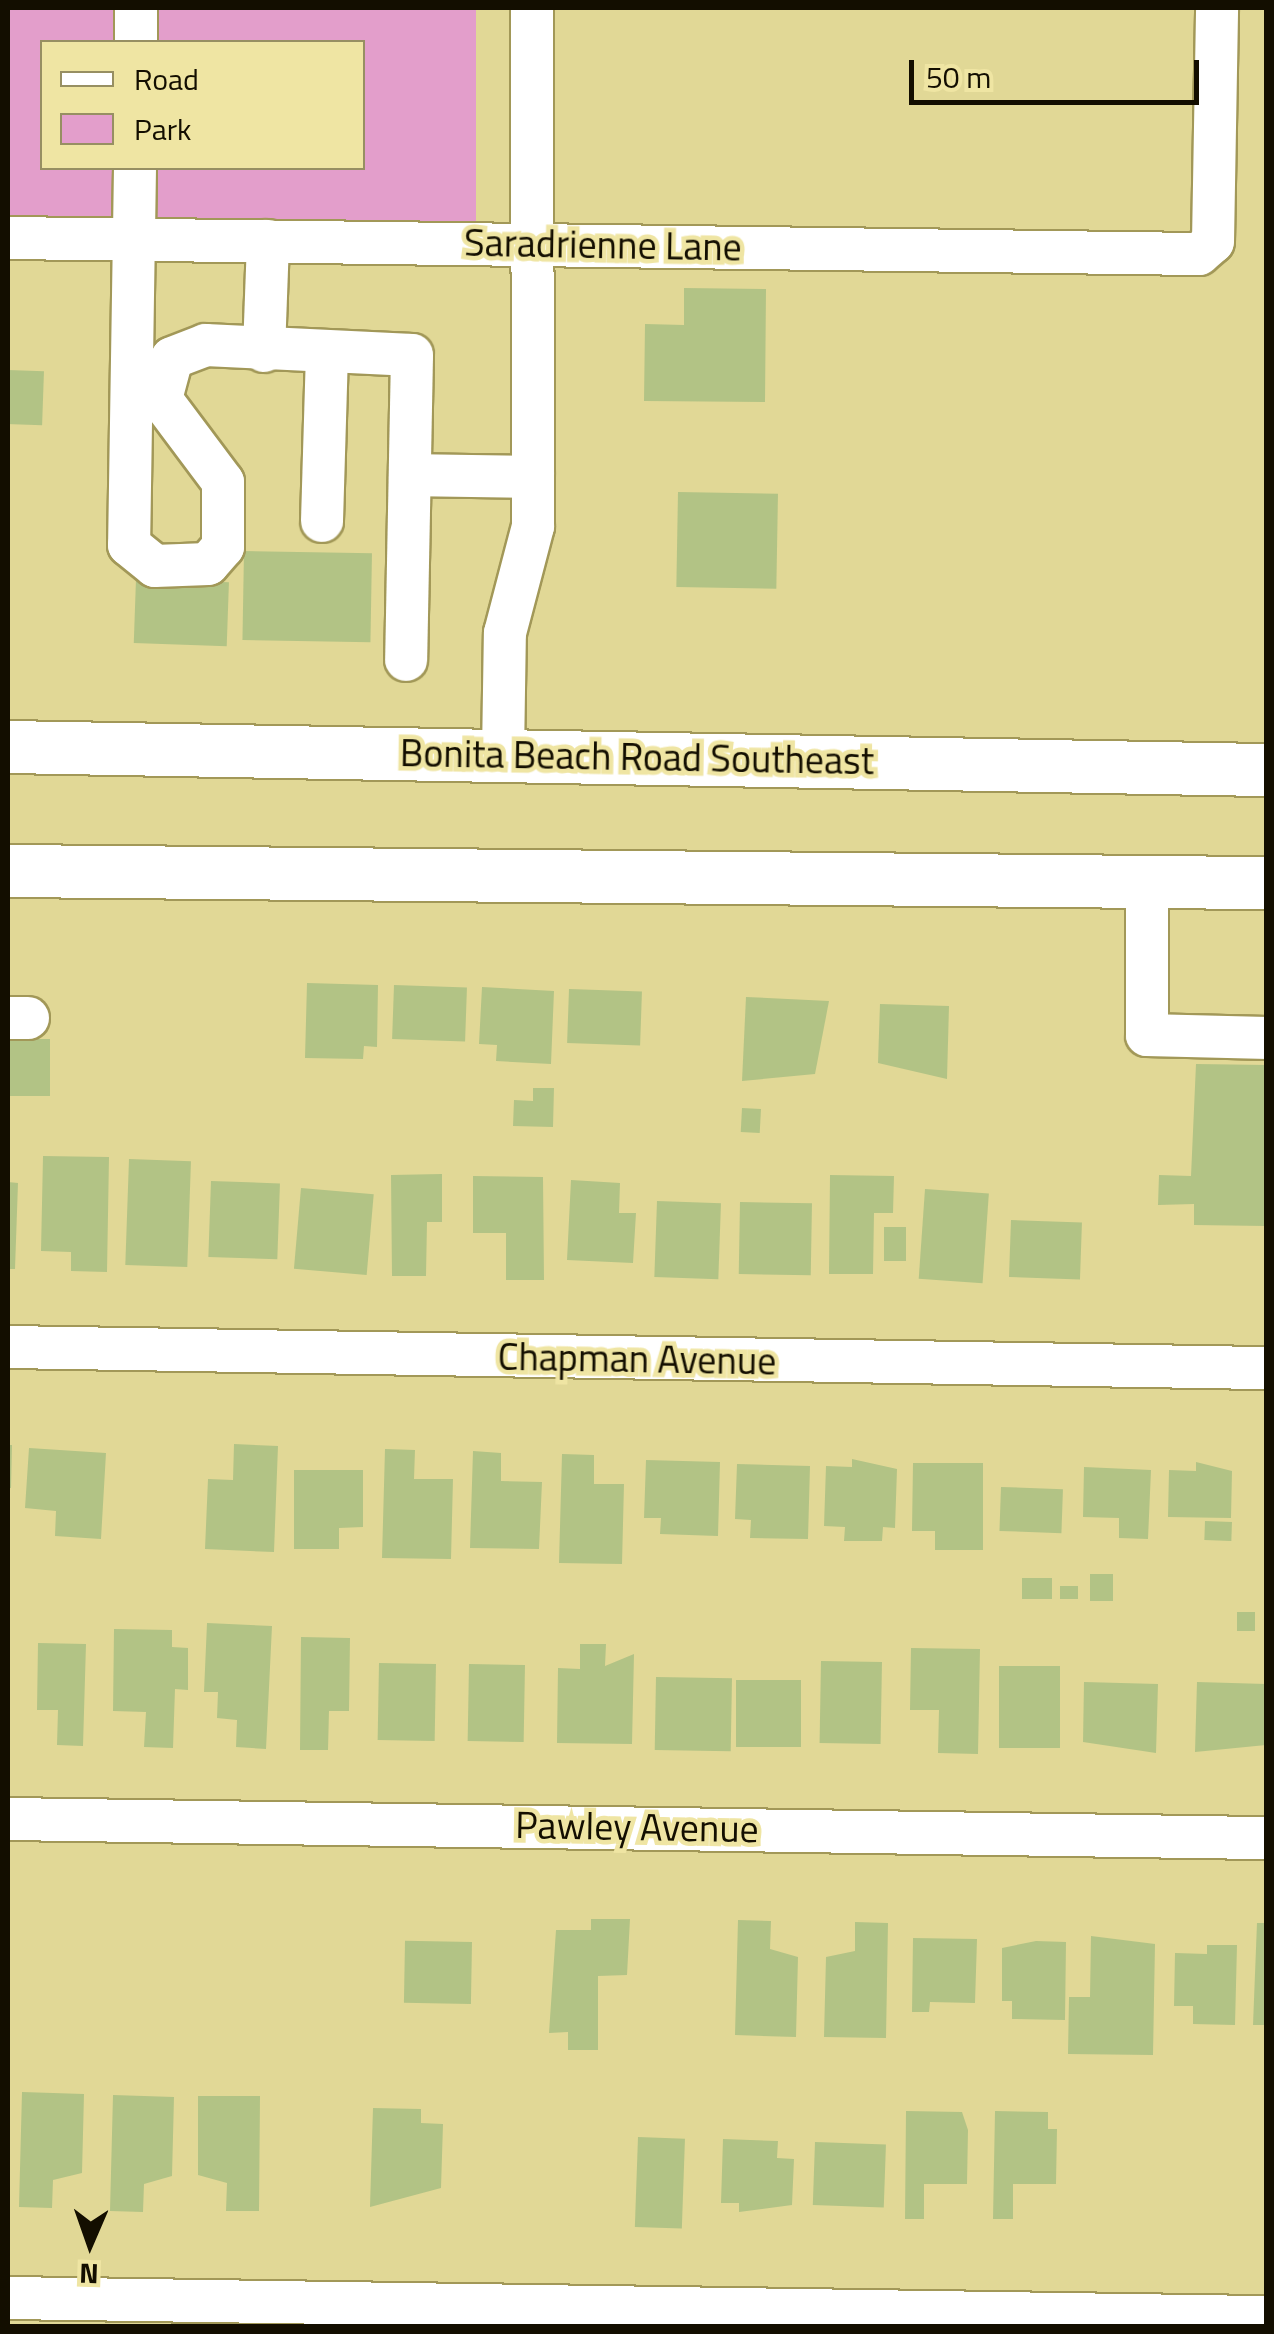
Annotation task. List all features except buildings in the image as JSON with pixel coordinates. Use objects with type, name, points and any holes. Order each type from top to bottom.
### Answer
[{"type":"main road","name":"Bonita Beach Road Southeast","points":[[8,747],[1266,770]]},
{"type":"main road","points":[[8,871],[1266,883]]},
{"type":"street","points":[[136,8],[136,40]]},
{"type":"street","points":[[503,754],[505,633],[533,526],[532,8]]},
{"type":"street","name":"Saradrienne Lane","points":[[8,238],[1199,254],[1213,242],[1218,8]]},
{"type":"street","points":[[135,170],[129,545],[138,558],[194,566],[218,560],[223,548],[223,482],[167,417],[164,370],[206,345],[264,351],[412,355],[406,660]]},
{"type":"street","points":[[264,351],[268,241]]},
{"type":"street","points":[[322,521],[327,352]]},
{"type":"street","points":[[410,475],[533,477]]},
{"type":"street","points":[[1148,882],[1147,1035],[1266,1038]]},
{"type":"street","name":"Chapman Avenue","points":[[8,1347],[1266,1368]]},
{"type":"street","name":"Pawley Avenue","points":[[8,1819],[1266,1838]]},
{"type":"street","points":[[8,2298],[1266,2317]]},
{"type":"green space","points":[[8,8],[476,8],[476,258],[8,249]]}]
